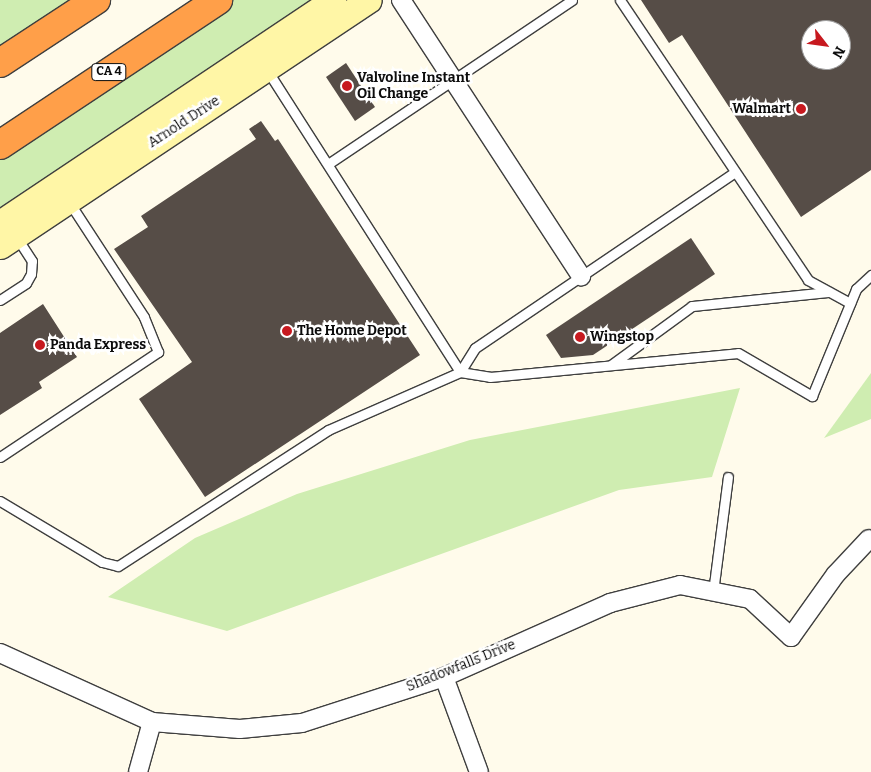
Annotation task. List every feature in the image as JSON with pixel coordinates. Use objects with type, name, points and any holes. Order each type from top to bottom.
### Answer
[{"type":"highway","points":[[0,63],[96,0]]},
{"type":"highway","name":"CA 4","points":[[0,145],[218,0]]},
{"type":"street","name":"Arnold Drive","points":[[5,235],[333,0]]},
{"type":"street","name":"Arnold Drive","points":[[5,235],[67,200],[369,0]]},
{"type":"street","points":[[401,0],[581,276]]},
{"type":"street","name":"Shadowfalls Drive","points":[[0,653],[152,722],[240,729],[302,723],[444,677],[610,603],[680,585],[750,599],[791,637],[836,574],[869,539]]},
{"type":"street","points":[[444,677],[479,772]]},
{"type":"street","points":[[138,772],[152,722]]},
{"type":"lane","points":[[328,164],[572,0]]},
{"type":"lane","points":[[620,0],[808,280],[850,304]]},
{"type":"lane","points":[[266,68],[460,372]]},
{"type":"lane","points":[[460,372],[475,348],[735,172]]},
{"type":"lane","points":[[0,457],[158,352],[144,317],[67,200]]},
{"type":"lane","points":[[0,300],[26,283],[31,274],[32,261],[5,235]]},
{"type":"lane","points":[[0,500],[102,562],[118,566],[328,430],[460,372],[490,377],[738,353],[812,396],[856,289],[871,275]]},
{"type":"lane","points":[[610,365],[692,306],[828,292]]},
{"type":"lane","points":[[713,592],[728,477]]},
{"type":"green space","points":[[0,0],[96,0],[0,63]]},
{"type":"green space","points":[[218,0],[315,0],[0,214],[0,145]]},
{"type":"green space","points":[[871,373],[871,419],[824,438]]},
{"type":"green space","points":[[740,388],[712,477],[619,490],[227,631],[108,597],[195,538],[297,494],[470,440]]},
{"type":"building","name":"Walmart","points":[[641,0],[871,0],[871,170],[801,217],[682,35],[669,43]]},
{"type":"building","name":"Valvoline Instant Oil Change","points":[[346,63],[375,107],[355,121],[326,77]]},
{"type":"building","name":"The Home Depot","points":[[261,121],[275,141],[278,139],[420,355],[205,497],[139,399],[192,362],[114,249],[148,227],[141,216],[256,139],[249,129]]},
{"type":"building","points":[[691,238],[715,274],[593,355],[561,358],[546,335]]},
{"type":"building","points":[[43,304],[77,357],[39,382],[42,388],[0,415],[0,333]]},
{"type":"place","name":"Valvoline Instant Oil Change","points":[[347,86]]},
{"type":"place","name":"Walmart","points":[[801,109]]},
{"type":"place","name":"The Home Depot","points":[[287,331]]},
{"type":"place","name":"Wingstop","points":[[580,337]]},
{"type":"place","name":"Panda Express","points":[[40,345]]}]
